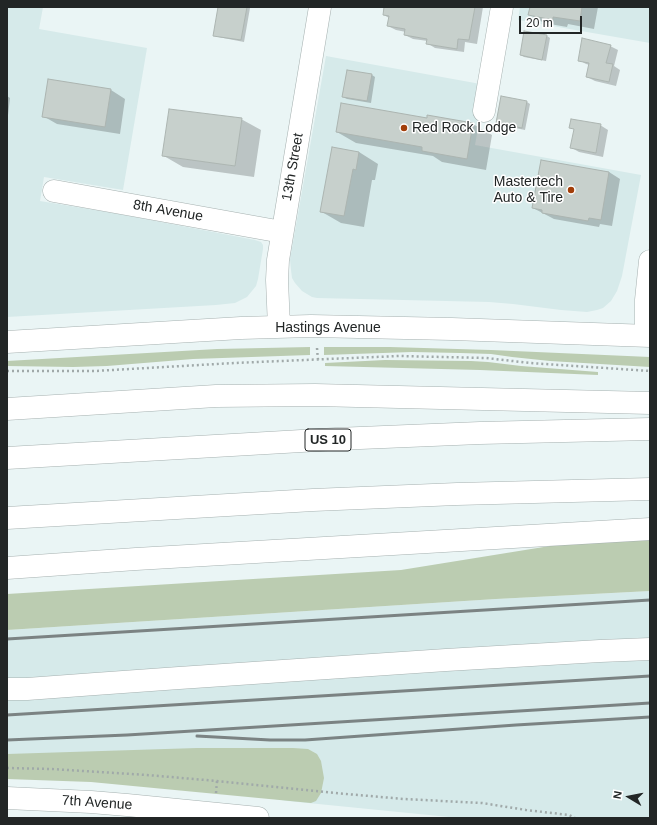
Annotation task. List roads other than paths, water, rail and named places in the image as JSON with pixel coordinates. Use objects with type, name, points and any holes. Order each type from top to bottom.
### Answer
[{"type":"main road","name":"13th Street","points":[[279,327],[277,272],[282,232],[320,7]]},
{"type":"main road","points":[[484,111],[502,7]]},
{"type":"main road","name":"8th Avenue","points":[[54,191],[282,232]]},
{"type":"main road","points":[[648,336],[646,300],[650,261]]},
{"type":"main road","name":"Hastings Avenue","points":[[7,342],[279,327],[352,327],[648,336]]},
{"type":"main road","points":[[7,409],[216,396],[315,394],[650,403]]},
{"type":"main road","name":"US 10","points":[[7,458],[336,439],[480,433],[650,429]]},
{"type":"main road","points":[[7,518],[297,501],[457,494],[650,489]]},
{"type":"main road","points":[[7,568],[650,529]]},
{"type":"main road","points":[[7,689],[57,687],[469,659],[650,649]]},
{"type":"main road","name":"7th Avenue","points":[[7,798],[91,802],[177,814],[258,818]]},
{"type":"railway","points":[[7,639],[650,600]]},
{"type":"railway","points":[[7,715],[650,676]]},
{"type":"railway","points":[[7,740],[127,735],[650,703]]},
{"type":"railway","points":[[197,736],[270,740],[305,740],[650,717]]},
{"type":"place","name":"Red Rock Lodge","points":[[404,128]]},
{"type":"place","name":"Mastertech Auto & Tire","points":[[571,190]]}]
